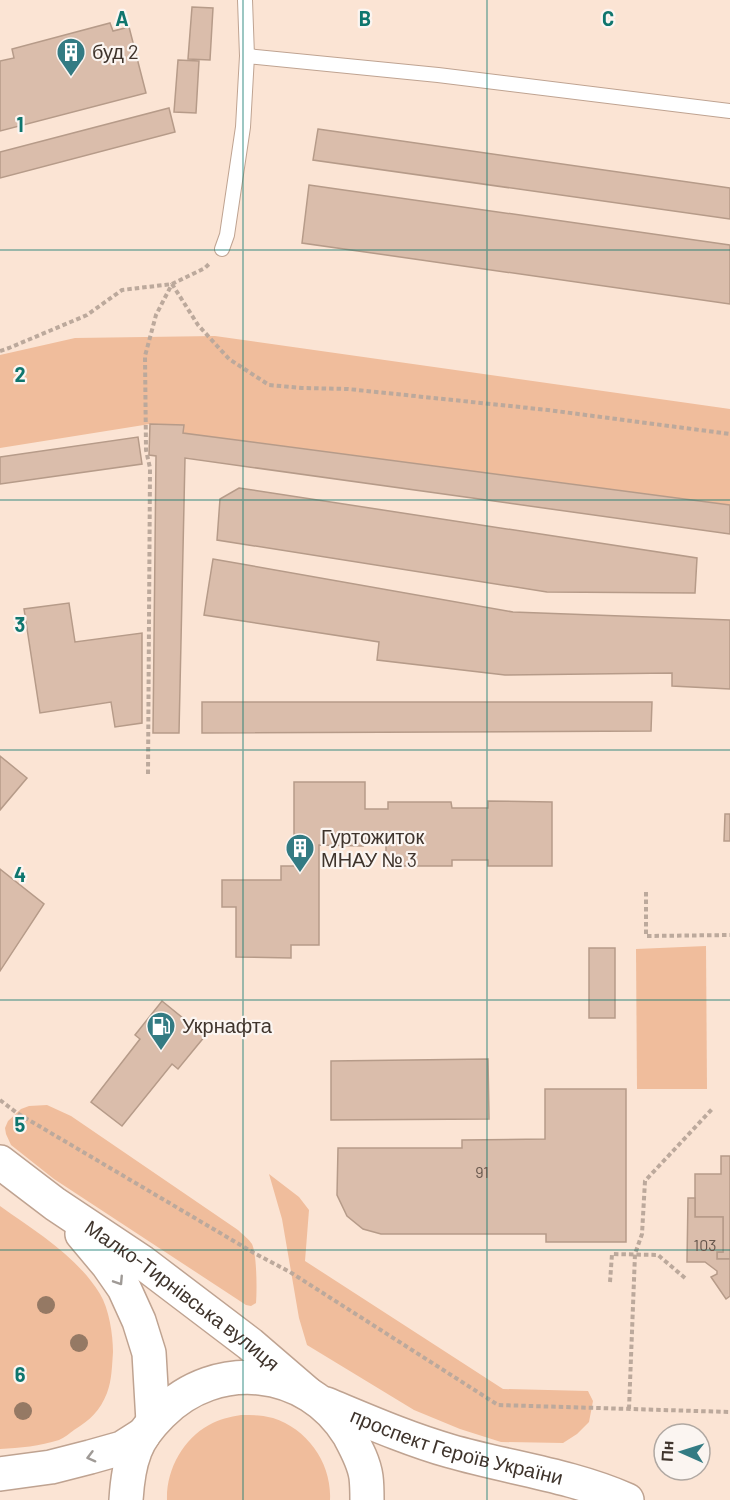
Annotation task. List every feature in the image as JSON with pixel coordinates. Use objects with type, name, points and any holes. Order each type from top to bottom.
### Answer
[{"type":"main road","name":"Малко-Тирнівська вулиця","points":[[0,1162],[55,1204],[142,1262],[250,1344],[314,1398]]},
{"type":"main road","name":"Малко-Тирнівська вулиця","points":[[55,1204],[108,1265],[124,1288],[135,1312],[149,1353],[148,1428]]},
{"type":"main road","name":"проспект Героїв України","points":[[148,1428],[170,1405],[190,1391],[213,1382],[236,1377],[261,1377],[285,1383],[390,1431],[450,1451],[604,1490],[627,1500]]},
{"type":"main road","points":[[314,1398],[342,1423],[356,1448],[365,1475],[367,1500]]},
{"type":"main road","points":[[0,1474],[51,1467],[122,1448],[148,1428]]},
{"type":"main road","points":[[126,1500],[126,1486],[135,1449],[148,1428]]},
{"type":"lane","points":[[222,249],[227,235],[243,127],[248,56],[245,0]]},
{"type":"lane","points":[[248,56],[438,75],[730,111]]},
{"type":"path","points":[[0,351],[87,315],[122,290],[172,284],[205,268],[222,249]]},
{"type":"path","points":[[172,284],[198,325],[229,359],[269,385],[348,389],[537,408],[730,434]]},
{"type":"path","points":[[148,774],[150,468],[146,450],[145,356],[156,315],[172,284]]},
{"type":"path","points":[[646,892],[646,936],[730,935]]},
{"type":"path","points":[[0,1100],[27,1119],[290,1272],[498,1405],[730,1412]]},
{"type":"path","points":[[629,1409],[635,1254],[642,1234],[645,1181],[712,1108]]},
{"type":"path","points":[[610,1282],[612,1254],[658,1255],[685,1278]]},
{"type":"shaded area","points":[[215,336],[730,409],[730,505],[183,433],[183,425],[150,424],[0,448],[0,355],[75,338]]},
{"type":"shaded area","points":[[706,946],[707,1089],[637,1089],[636,949]]},
{"type":"shaded area","points":[[47,1105],[71,1116],[247,1238],[252,1244],[255,1256],[256,1303],[251,1306],[246,1305],[54,1179],[11,1145],[5,1128],[8,1121],[21,1109]]},
{"type":"shaded area","points":[[269,1174],[299,1197],[309,1210],[305,1261],[503,1389],[588,1391],[593,1401],[589,1422],[563,1443],[501,1442],[460,1429],[414,1410],[307,1345],[299,1318],[282,1219]]},
{"type":"shaded area","points":[[0,1206],[54,1245],[90,1280],[106,1307],[113,1352],[107,1393],[90,1419],[59,1440],[45,1444],[0,1449]]},
{"type":"shaded area","points":[[241,1415],[273,1418],[286,1423],[307,1439],[322,1461],[327,1474],[330,1500],[167,1500],[169,1478],[173,1467],[191,1438],[213,1423]]},
{"type":"building","points":[[192,7],[213,8],[210,60],[188,59]]},
{"type":"building","name":"буд 2","points":[[110,23],[113,31],[129,27],[146,93],[0,131],[0,61],[14,58],[12,49]]},
{"type":"building","points":[[178,60],[199,61],[196,113],[174,112]]},
{"type":"building","points":[[169,108],[175,132],[0,178],[0,152]]},
{"type":"building","points":[[318,129],[730,188],[730,219],[313,160]]},
{"type":"building","points":[[309,185],[730,245],[730,304],[302,243]]},
{"type":"building","points":[[150,424],[184,425],[183,433],[730,505],[730,534],[185,458],[179,733],[153,733],[156,456],[149,455]]},
{"type":"building","points":[[138,437],[142,464],[0,484],[0,457]]},
{"type":"building","points":[[239,488],[697,558],[695,593],[547,592],[217,540],[220,499]]},
{"type":"building","points":[[213,559],[513,612],[730,620],[730,689],[672,686],[672,673],[505,675],[377,660],[379,642],[204,615]]},
{"type":"building","points":[[69,603],[75,642],[142,633],[142,723],[115,727],[111,702],[40,713],[24,609]]},
{"type":"building","points":[[202,702],[652,702],[651,731],[202,733]]},
{"type":"building","points":[[0,756],[27,778],[0,810]]},
{"type":"building","name":"Гуртожиток МНАУ № 3","points":[[294,782],[365,782],[365,809],[388,809],[388,802],[451,802],[452,808],[488,808],[488,801],[552,802],[552,866],[488,866],[488,860],[452,860],[452,866],[386,866],[386,839],[363,839],[363,846],[319,845],[319,945],[291,945],[291,958],[236,957],[236,907],[222,907],[222,880],[281,880],[281,866],[294,866]]},
{"type":"building","points":[[725,814],[730,814],[730,841],[724,841]]},
{"type":"building","points":[[0,869],[44,904],[0,971]]},
{"type":"building","points":[[589,948],[615,948],[615,1018],[589,1018]]},
{"type":"building","name":"Укрнафта","points":[[162,1001],[205,1036],[178,1069],[172,1064],[122,1126],[91,1102],[140,1039],[135,1035]]},
{"type":"building","points":[[488,1059],[489,1119],[331,1120],[331,1061]]},
{"type":"building","points":[[545,1089],[626,1089],[626,1242],[546,1242],[546,1234],[381,1234],[363,1229],[347,1216],[337,1195],[338,1148],[462,1148],[462,1140],[545,1139]]},
{"type":"building","points":[[721,1156],[730,1156],[730,1259],[717,1259],[717,1252],[723,1252],[723,1217],[695,1217],[695,1174],[721,1174]]},
{"type":"building","points":[[688,1198],[695,1198],[695,1217],[723,1217],[723,1252],[717,1252],[717,1259],[730,1259],[730,1296],[726,1299],[711,1277],[717,1274],[717,1271],[705,1262],[687,1262]]},
{"type":"place","name":"буд 2","points":[[71,78]]},
{"type":"place","name":"Гуртожиток МНАУ № 3","points":[[300,874]]},
{"type":"place","name":"Укрнафта","points":[[161,1052]]}]
